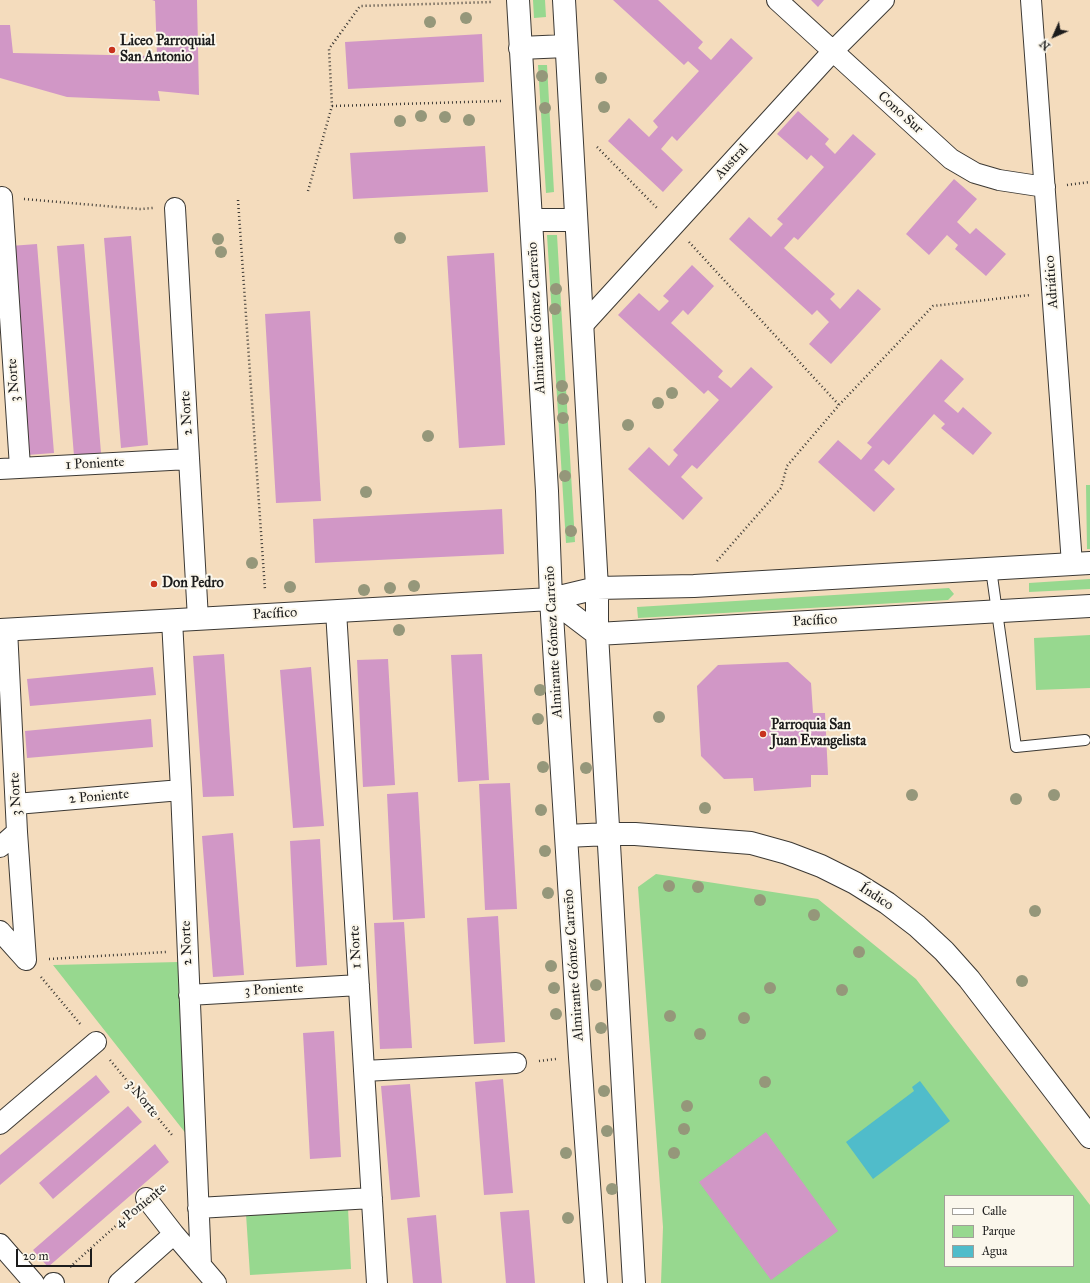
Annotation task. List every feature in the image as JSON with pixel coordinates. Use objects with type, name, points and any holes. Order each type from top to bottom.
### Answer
[{"type":"street","name":"Almirante Gómez Carreño","points":[[518,0],[546,483],[551,600],[596,1283]]},
{"type":"street","points":[[564,0],[597,588],[597,634],[634,1283]]},
{"type":"street","name":"Cono Sur","points":[[777,0],[951,159],[975,173],[999,180],[1045,187]]},
{"type":"street","name":"Austral","points":[[582,326],[833,51],[884,0]]},
{"type":"street","name":"Adriático","points":[[1031,0],[1052,293],[1081,564]]},
{"type":"street","points":[[520,48],[566,46]]},
{"type":"street","name":"3 Norte","points":[[2,197],[8,428],[20,467]]},
{"type":"street","name":"2 Norte","points":[[175,208],[198,619]]},
{"type":"street","points":[[531,220],[576,220]]},
{"type":"street","name":"1 Poniente","points":[[0,468],[190,459]]},
{"type":"street","name":"Pacífico","points":[[4,629],[551,600],[597,588],[694,586],[1081,564]]},
{"type":"street","points":[[551,600],[597,634]]},
{"type":"street","name":"Pacífico","points":[[597,634],[1090,606]]},
{"type":"street","name":"1 Norte","points":[[336,611],[377,1283]]},
{"type":"street","name":"2 Norte","points":[[172,620],[181,790],[201,1265]]},
{"type":"street","name":"3 Norte","points":[[4,629],[26,960]]},
{"type":"street","name":"2 Poniente","points":[[16,804],[181,790]]},
{"type":"street","points":[[0,847],[18,832]]},
{"type":"street","name":"Índico","points":[[566,836],[609,834],[662,835],[750,843],[787,853],[822,866],[855,883],[887,903],[917,926],[944,951],[970,979],[1090,1137]]},
{"type":"street","points":[[0,931],[26,960]]},
{"type":"street","name":"3 Poniente","points":[[189,995],[359,985]]},
{"type":"street","points":[[0,1124],[96,1042]]},
{"type":"street","points":[[364,1071],[516,1063]]},
{"type":"street","points":[[146,1198],[174,1234],[216,1283]]},
{"type":"street","points":[[198,1208],[372,1198]]},
{"type":"street","points":[[120,1283],[174,1234]]},
{"type":"street","points":[[0,1244],[34,1283]]},
{"type":"lane","points":[[990,569],[1016,747],[1085,740]]},
{"type":"path","points":[[308,191],[332,106],[329,49],[360,6],[518,0]]},
{"type":"path","points":[[332,106],[524,101]]},
{"type":"path","points":[[570,120],[674,225],[839,405]]},
{"type":"path","points":[[2,197],[140,208],[175,208]]},
{"type":"path","points":[[238,200],[267,615]]},
{"type":"path","points":[[694,586],[781,488],[787,466],[839,405],[933,306],[1052,293]]},
{"type":"path","points":[[26,960],[187,951]]},
{"type":"path","name":"3 Norte","points":[[26,960],[96,1042],[197,1166]]},
{"type":"path","points":[[516,1063],[580,1057]]},
{"type":"path","name":"4 Poniente","points":[[53,1283],[146,1198]]},
{"type":"green space","points":[[533,0],[545,0],[546,17],[534,18]]},
{"type":"green space","points":[[538,65],[547,65],[554,192],[546,193]]},
{"type":"green space","points":[[547,235],[557,235],[575,542],[566,543]]},
{"type":"green space","points":[[1086,485],[1090,485],[1090,549],[1087,549]]},
{"type":"green space","points":[[1090,579],[1090,589],[1029,592],[1029,583]]},
{"type":"green space","points":[[949,588],[954,594],[948,600],[638,618],[637,607]]},
{"type":"green space","points":[[1090,635],[1090,688],[1036,690],[1034,638]]},
{"type":"green space","points":[[656,874],[818,899],[916,979],[1090,1205],[1090,1283],[661,1283],[663,1227],[638,887]]},
{"type":"green space","points":[[179,962],[191,1140],[53,965]]},
{"type":"green space","points":[[348,1208],[351,1269],[250,1275],[246,1214]]},
{"type":"water","points":[[920,1081],[950,1121],[873,1179],[846,1142],[914,1091],[912,1087]]},
{"type":"building","points":[[152,0],[197,0],[199,95],[158,91],[160,101],[67,97],[0,78],[0,25],[10,25],[13,53],[157,56],[155,1]]},
{"type":"building","points":[[613,0],[658,0],[703,42],[698,48],[711,60],[731,38],[753,58],[677,141],[672,136],[661,149],[683,170],[663,192],[608,141],[629,118],[649,137],[658,127],[653,121],[699,71],[688,61],[684,65]]},
{"type":"building","points":[[811,0],[824,0],[818,7]]},
{"type":"building","points":[[482,34],[484,82],[348,89],[345,42]]},
{"type":"building","points":[[798,111],[829,139],[825,144],[835,154],[853,134],[876,154],[798,240],[794,237],[784,248],[835,294],[830,299],[840,309],[858,289],[881,309],[831,364],[809,344],[829,322],[817,310],[812,315],[729,239],[749,217],[771,237],[783,224],[777,219],[824,167],[811,155],[807,160],[777,134]]},
{"type":"building","points":[[485,146],[488,192],[353,199],[350,153]]},
{"type":"building","points":[[954,179],[977,199],[957,222],[970,234],[976,228],[1006,254],[986,276],[955,249],[958,245],[947,235],[929,255],[906,234]]},
{"type":"building","points":[[131,236],[148,445],[121,448],[104,238]]},
{"type":"building","points":[[37,244],[54,453],[27,455],[10,246]]},
{"type":"building","points":[[84,244],[101,453],[74,456],[57,246]]},
{"type":"building","points":[[494,253],[505,445],[459,448],[447,256]]},
{"type":"building","points":[[692,265],[714,286],[688,315],[683,310],[671,323],[723,371],[718,377],[731,388],[751,367],[773,387],[697,469],[692,465],[681,477],[703,498],[683,520],[628,469],[649,447],[669,466],[678,455],[673,450],[719,400],[708,390],[704,394],[618,315],[639,293],[659,311],[669,301],[663,296]]},
{"type":"building","points":[[310,311],[321,501],[276,503],[265,314]]},
{"type":"building","points":[[941,359],[964,379],[944,401],[958,413],[963,407],[992,433],[973,455],[941,428],[945,424],[934,414],[889,465],[883,460],[874,470],[895,489],[874,512],[818,462],[838,440],[861,460],[872,447],[867,443]]},
{"type":"building","points":[[502,509],[504,554],[315,563],[313,519]]},
{"type":"building","points":[[224,654],[234,796],[203,797],[193,656]]},
{"type":"building","points":[[482,654],[489,780],[458,782],[451,655]]},
{"type":"building","points":[[388,659],[395,785],[363,787],[357,660]]},
{"type":"building","name":"Parroquia San Juan Evangelista","points":[[788,662],[811,683],[813,713],[825,713],[828,775],[811,775],[811,787],[754,791],[753,778],[724,779],[701,756],[697,686],[718,665]]},
{"type":"building","points":[[153,667],[156,695],[30,706],[27,679]]},
{"type":"building","points":[[311,667],[324,826],[293,828],[280,670]]},
{"type":"building","points":[[151,719],[153,747],[27,758],[25,731]]},
{"type":"building","points":[[510,783],[517,909],[485,910],[479,784]]},
{"type":"building","points":[[418,792],[425,918],[393,920],[387,794]]},
{"type":"building","points":[[233,833],[244,975],[213,977],[202,836]]},
{"type":"building","points":[[320,839],[327,965],[296,967],[290,841]]},
{"type":"building","points":[[498,916],[505,1042],[474,1044],[467,918]]},
{"type":"building","points":[[404,922],[412,1048],[380,1049],[374,923]]},
{"type":"building","points":[[334,1031],[341,1157],[310,1159],[303,1033]]},
{"type":"building","points":[[96,1075],[110,1092],[0,1185],[0,1155]]},
{"type":"building","points":[[503,1079],[513,1193],[484,1195],[475,1082]]},
{"type":"building","points":[[410,1084],[420,1197],[391,1200],[381,1086]]},
{"type":"building","points":[[128,1106],[142,1122],[53,1199],[39,1183]]},
{"type":"building","points":[[766,1132],[838,1231],[771,1280],[699,1182]]},
{"type":"building","points":[[155,1144],[169,1162],[48,1267],[33,1250]]},
{"type":"building","points":[[529,1210],[535,1283],[506,1283],[500,1212]]},
{"type":"building","points":[[436,1215],[442,1283],[413,1283],[407,1218]]},
{"type":"place","name":"Liceo Parroquial San Antonio","points":[[112,50]]},
{"type":"place","name":"Don Pedro","points":[[154,584]]},
{"type":"place","name":"Parroquia San Juan Evangelista","points":[[763,734]]}]
